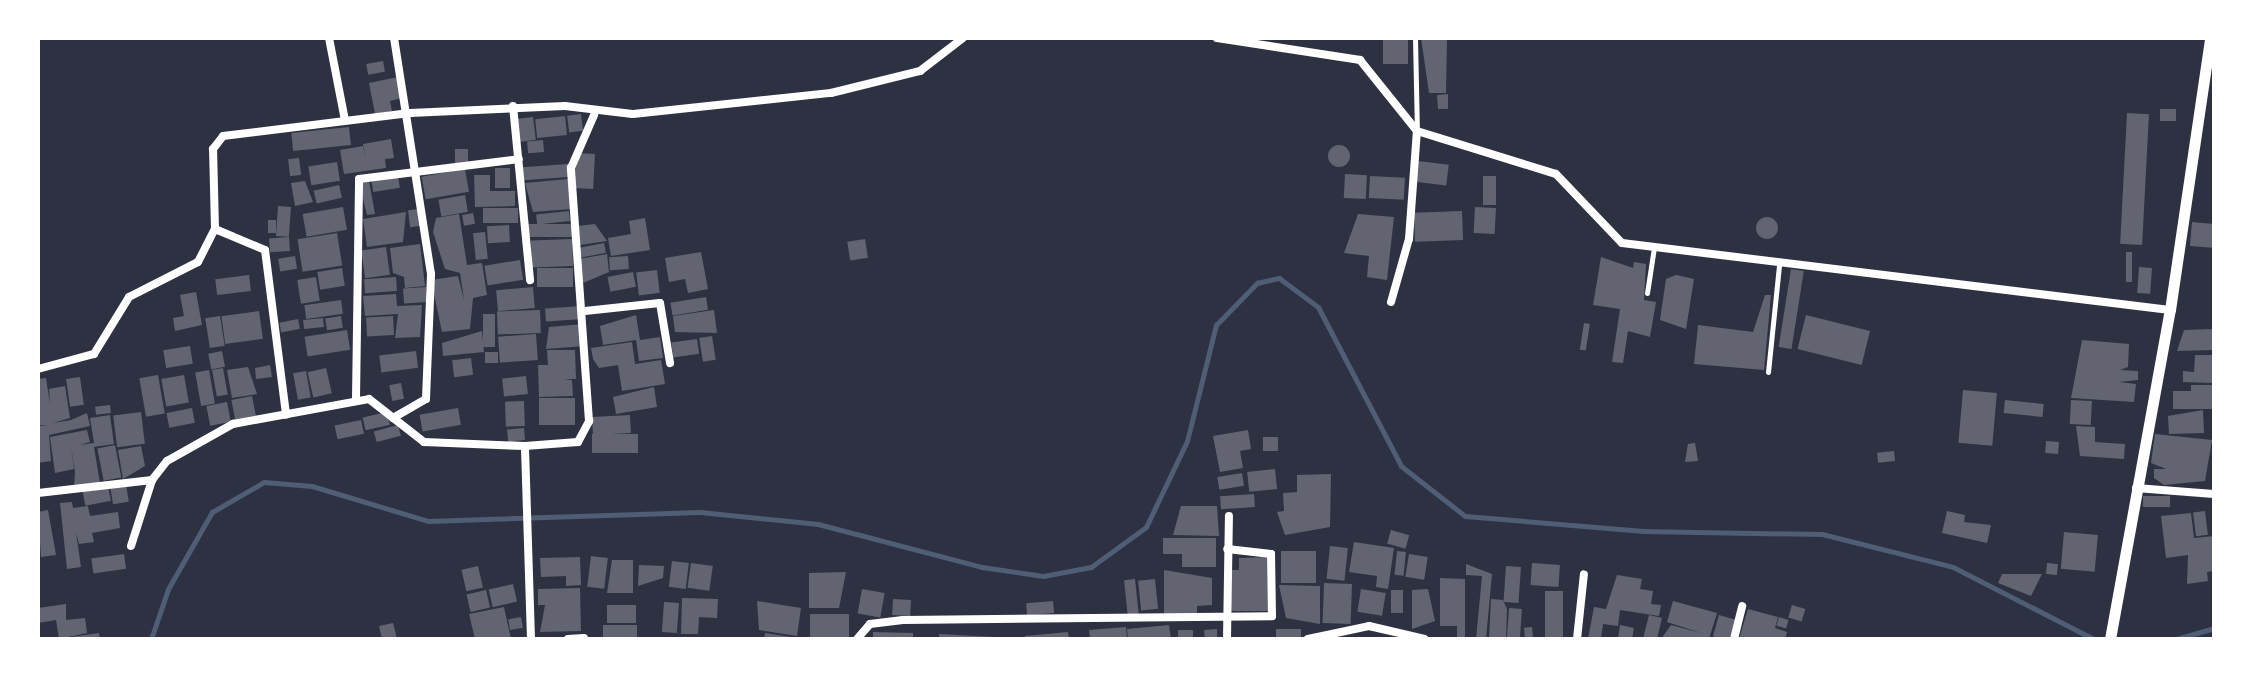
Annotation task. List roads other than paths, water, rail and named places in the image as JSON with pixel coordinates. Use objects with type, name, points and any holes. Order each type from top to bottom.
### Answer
[{"type":"street","points":[[329,38],[345,120]]},
{"type":"street","points":[[393,418],[427,395],[431,274],[420,173],[394,38]]},
{"type":"street","points":[[38,369],[94,354],[129,297],[185,272],[215,229],[217,139],[410,113],[565,106],[594,115],[886,82],[920,71],[963,38]]},
{"type":"street","points":[[1217,38],[1360,60],[1417,131],[1556,174],[1610,237],[1654,247],[1779,265],[2170,310]]},
{"type":"street","points":[[2110,639],[2170,310],[2210,38]]},
{"type":"street","points":[[513,106],[530,280]]},
{"type":"street","points":[[131,546],[152,480],[183,446],[233,424],[356,399],[384,406],[393,418],[424,442],[563,446],[585,434],[591,390],[571,168],[594,115]]},
{"type":"street","points":[[1391,302],[1409,239],[1417,131]]},
{"type":"street","points":[[356,399],[359,179],[519,159]]},
{"type":"street","points":[[215,229],[265,250],[286,415]]},
{"type":"street","points":[[585,311],[658,301],[670,363]]},
{"type":"street","points":[[525,446],[531,639]]},
{"type":"street","points":[[38,493],[152,480]]},
{"type":"street","points":[[2136,488],[2214,494]]},
{"type":"street","points":[[1227,639],[1229,516]]},
{"type":"street","points":[[857,639],[870,624],[903,620],[1266,618],[1276,608],[1271,554],[1227,549]]},
{"type":"street","points":[[1577,639],[1584,574]]},
{"type":"street","points":[[1734,639],[1742,606]]},
{"type":"street","points":[[1308,639],[1369,626],[1425,639]]},
{"type":"street","points":[[568,639],[584,638]]},
{"type":"lane","points":[[1415,38],[1417,131]]},
{"type":"lane","points":[[1647,293],[1654,247]]},
{"type":"lane","points":[[1768,372],[1779,265]]},
{"type":"waterway","points":[[151,639],[168,589],[212,512],[264,482],[312,486],[428,521],[700,512],[818,524],[982,567],[1043,576],[1091,567],[1146,527],[1187,441],[1216,325],[1257,283],[1279,278],[1318,307],[1401,466],[1465,516],[1643,531],[1822,534],[1953,567],[2094,639]]},
{"type":"waterway","points":[[2176,639],[2214,628]]}]
